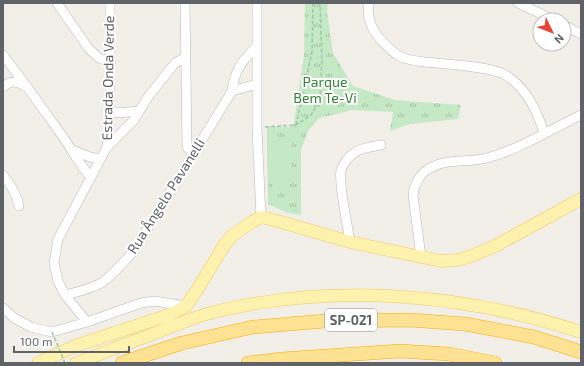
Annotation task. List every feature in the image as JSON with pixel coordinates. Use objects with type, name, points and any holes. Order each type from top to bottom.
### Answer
[{"type":"highway","name":"SP-021","points":[[122,363],[182,344],[253,327],[325,320],[410,320],[464,324],[534,337],[581,352]]},
{"type":"highway","points":[[248,363],[282,359],[400,351],[449,354],[495,363]]},
{"type":"main road","points":[[38,363],[76,346],[169,315],[186,306],[225,244],[233,235],[261,217],[350,242],[441,261],[458,260],[497,245],[581,199]]},
{"type":"main road","points":[[76,363],[192,319],[217,312],[276,300],[305,298],[371,296],[452,302],[509,312],[581,332]]},
{"type":"street","points":[[57,3],[89,49],[100,58],[110,62]]},
{"type":"street","name":"Estrada Onda Verde","points":[[88,322],[65,296],[58,281],[54,263],[58,239],[107,147],[110,110],[110,3]]},
{"type":"street","points":[[185,3],[187,148],[193,155]]},
{"type":"street","points":[[257,3],[256,128],[261,217]]},
{"type":"street","points":[[369,3],[370,21],[375,33],[399,56],[414,60],[484,69],[502,74],[517,83],[528,98],[539,118],[544,133]]},
{"type":"street","points":[[518,3],[537,12]]},
{"type":"street","points":[[572,29],[581,34]]},
{"type":"street","name":"Rua Ângelo Pavanelli","points":[[65,296],[87,289],[102,282],[134,251],[232,91],[234,78],[242,61],[257,46]]},
{"type":"street","points":[[3,55],[28,87],[72,150],[77,162],[91,177]]},
{"type":"street","points":[[107,147],[134,120],[159,82],[175,63],[186,58]]},
{"type":"street","points":[[3,87],[10,82],[16,81],[28,87]]},
{"type":"street","points":[[232,91],[257,84]]},
{"type":"street","points":[[110,110],[118,113],[139,111]]},
{"type":"street","points":[[421,257],[413,195],[414,187],[420,177],[429,168],[441,164],[485,159],[506,152],[581,115]]},
{"type":"street","points":[[350,242],[341,172],[345,161],[354,153],[362,148],[381,145]]},
{"type":"street","points":[[72,150],[100,159]]},
{"type":"street","points":[[3,175],[18,197],[19,206]]},
{"type":"street","points":[[3,308],[14,318],[31,327],[52,332],[88,322],[141,303],[154,301],[186,306]]},
{"type":"path","points":[[296,124],[312,52],[313,3]]},
{"type":"path","points":[[256,128],[296,124],[311,115],[320,100],[322,60],[320,3]]},
{"type":"path","points":[[52,332],[65,363]]},
{"type":"green space","name":"Parque Bem Te-Vi","points":[[305,3],[328,3],[327,12],[333,53],[353,86],[395,100],[461,105],[458,119],[410,124],[390,131],[393,112],[353,110],[319,118],[308,131],[301,150],[301,215],[288,213],[268,204],[267,127],[292,127],[294,123],[304,55]]},
{"type":"green space","points":[[291,138],[292,183],[268,184],[267,139]]}]
